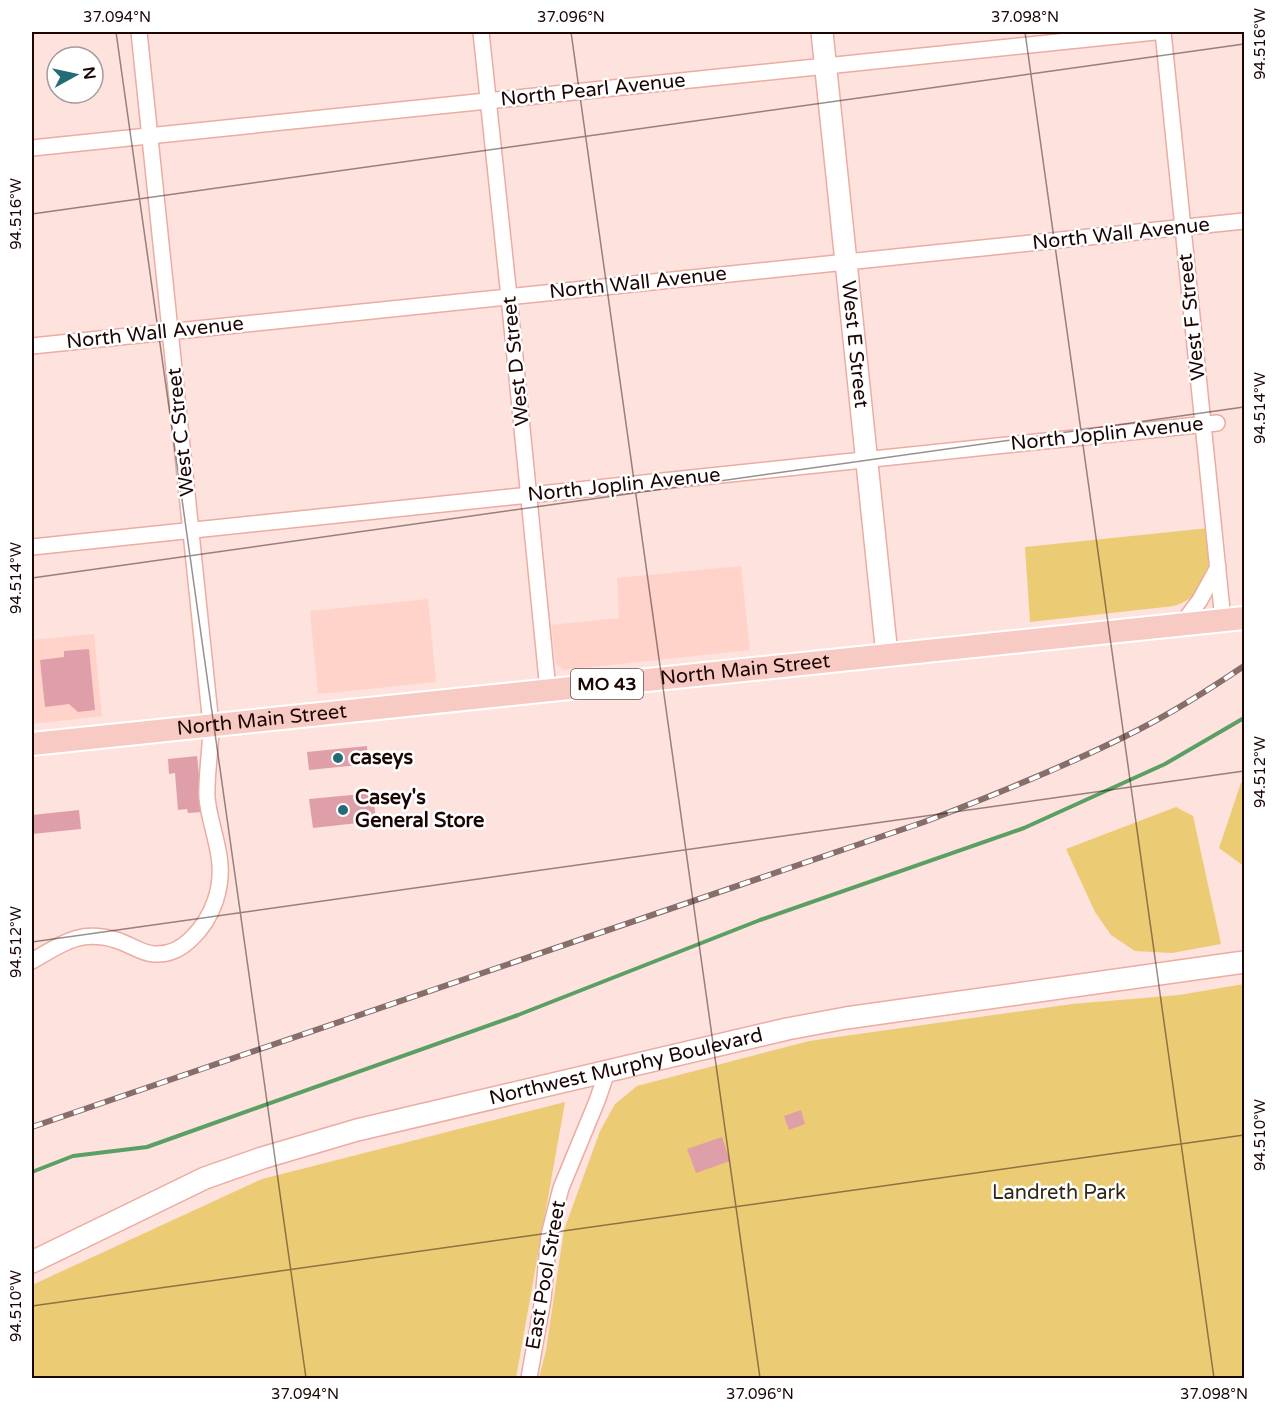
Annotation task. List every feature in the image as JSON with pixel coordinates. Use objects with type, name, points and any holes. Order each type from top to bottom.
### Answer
[{"type":"main road","name":"North Main Street","points":[[32,744],[1234,619]]},
{"type":"street","name":"West C Street","points":[[32,962],[67,942],[83,936],[114,939],[143,952],[155,954],[163,954],[183,947],[205,922],[212,910],[217,894],[220,868],[219,854],[208,811],[211,725],[139,32]]},
{"type":"street","name":"West D Street","points":[[481,32],[548,690]]},
{"type":"street","name":"West E Street","points":[[822,32],[886,655]]},
{"type":"street","name":"North Pearl Avenue","points":[[32,148],[1155,32]]},
{"type":"street","name":"West F Street","points":[[1163,32],[1183,228],[1210,424],[1218,567],[1234,619]]},
{"type":"street","name":"North Wall Avenue","points":[[32,346],[1245,221]]},
{"type":"street","name":"North Joplin Avenue","points":[[32,547],[1210,424]]},
{"type":"street","points":[[1182,624],[1218,567]]},
{"type":"street","name":"Northwest Murphy Boulevard","points":[[32,1262],[205,1178],[262,1158],[357,1130],[787,1029],[846,1018],[1245,962]]},
{"type":"street","name":"East Pool Street","points":[[529,1378],[543,1299],[549,1235],[561,1188],[607,1072]]},
{"type":"shaded area","points":[[741,566],[750,650],[563,670],[556,664],[551,625],[619,618],[617,578]]},
{"type":"shaded area","points":[[428,599],[436,682],[318,694],[310,611]]},
{"type":"shaded area","points":[[94,634],[102,716],[32,724],[32,640]]},
{"type":"green space","points":[[1209,528],[1206,575],[1196,593],[1186,601],[1174,606],[1030,622],[1025,547]]},
{"type":"green space","points":[[1244,781],[1244,864],[1241,864],[1219,848],[1241,783]]},
{"type":"green space","points":[[1176,807],[1193,816],[1221,944],[1172,953],[1135,951],[1111,935],[1095,912],[1066,849]]},
{"type":"green space","name":"Landreth Park","points":[[1244,984],[1244,1378],[539,1378],[546,1350],[564,1230],[600,1131],[615,1104],[637,1086],[809,1041],[1072,1004],[1179,995]]},
{"type":"green space","points":[[565,1102],[516,1378],[32,1378],[32,1285],[262,1179]]},
{"type":"building","points":[[89,649],[95,710],[78,712],[69,704],[45,707],[40,660],[64,657],[64,651]]},
{"type":"building","name":"caseys","points":[[367,746],[368,764],[309,770],[307,752]]},
{"type":"building","points":[[197,756],[203,812],[188,813],[187,809],[178,810],[175,773],[169,774],[168,759]]},
{"type":"building","name":"Casey's General Store","points":[[373,793],[376,821],[313,828],[309,799]]},
{"type":"building","points":[[79,810],[81,829],[32,834],[32,815]]},
{"type":"building","points":[[801,1110],[805,1124],[789,1130],[784,1116]]},
{"type":"building","points":[[722,1137],[730,1161],[696,1173],[687,1149]]},
{"type":"waterway","points":[[32,1172],[73,1156],[147,1147],[518,1015],[760,920],[1024,828],[1165,764],[1244,718]]},
{"type":"railway","points":[[32,1127],[924,822],[1032,779],[1112,743],[1152,723],[1244,666]]},
{"type":"place","name":"caseys","points":[[338,758]]},
{"type":"place","name":"Casey's General Store","points":[[343,810]]}]
